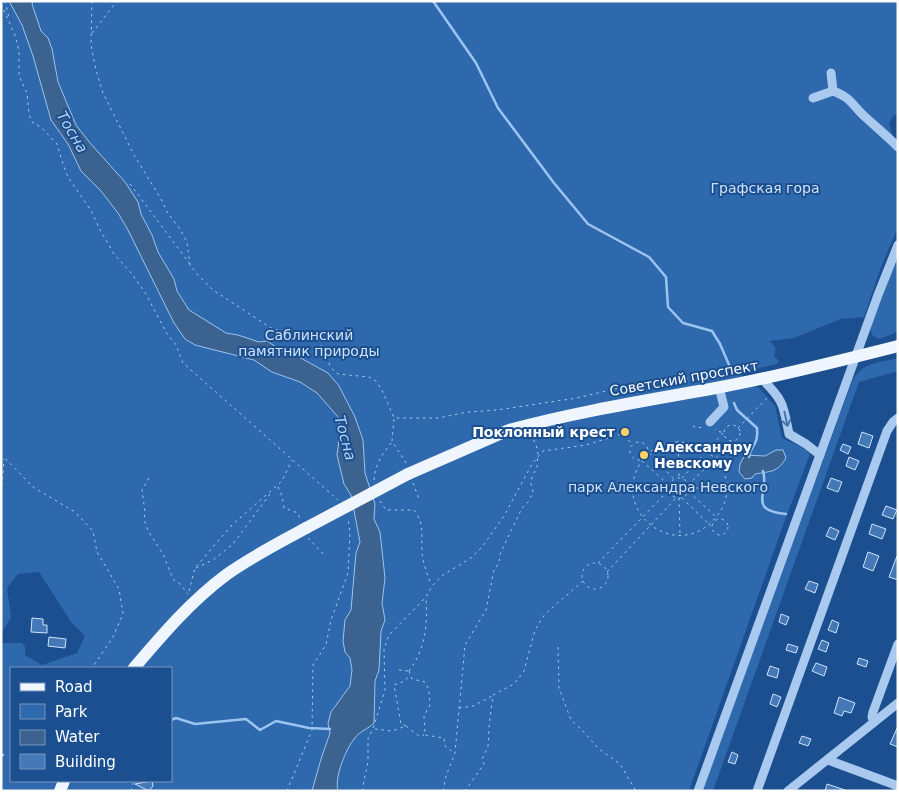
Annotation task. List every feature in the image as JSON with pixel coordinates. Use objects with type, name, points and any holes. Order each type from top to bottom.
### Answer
[{"type":"main road","name":"Советский проспект","points":[[305,528],[409,474],[509,430],[620,404],[762,379],[898,346]]},
{"type":"main road","points":[[135,667],[183,613],[209,589],[248,561],[305,528]]},
{"type":"street","points":[[831,73],[833,90]]},
{"type":"street","points":[[814,98],[833,90],[846,96],[863,115],[898,147]]},
{"type":"street","points":[[698,791],[878,295],[898,245]]},
{"type":"street","points":[[762,379],[777,394],[783,404],[789,434],[820,455]]},
{"type":"street","points":[[710,422],[724,407],[719,387]]},
{"type":"street","points":[[757,791],[887,431],[898,418]]},
{"type":"street","points":[[874,722],[873,712],[898,644]]},
{"type":"street","points":[[788,791],[898,703]]},
{"type":"street","points":[[828,760],[898,786]]},
{"type":"path","points":[[5,1],[19,51],[20,76],[27,93],[29,114],[32,122],[42,128],[57,144],[68,177],[92,212],[114,254],[132,274],[146,294],[166,332],[176,345],[183,363],[256,430],[337,499]]},
{"type":"path","points":[[92,1],[91,45],[103,93],[134,155],[167,212],[180,229],[186,242],[190,265]]},
{"type":"path","points":[[91,33],[117,1]]},
{"type":"path","points":[[1,4],[10,22]]},
{"type":"path","points":[[130,184],[197,274],[213,290],[271,328],[282,332],[312,333],[320,342],[331,368],[338,374],[369,377],[376,381],[394,418],[392,442],[409,474],[419,499]]},
{"type":"path","points":[[394,418],[438,418],[468,412],[497,410],[577,398],[664,377],[681,377],[697,380]]},
{"type":"path","points":[[738,428],[767,398]]},
{"type":"path","points":[[688,492],[717,518],[723,519],[727,523],[728,528],[725,533],[721,536],[715,534],[710,525],[685,501],[670,491],[669,485],[674,479],[682,478],[730,426],[738,428]]},
{"type":"path","points":[[688,485],[716,459],[731,441],[736,440],[740,436],[738,428]]},
{"type":"path","points":[[444,791],[446,776],[455,753],[465,645],[486,610],[494,570],[499,563],[500,554],[522,508],[529,501],[533,492],[531,484],[537,468],[538,455],[537,446],[529,431]]},
{"type":"path","points":[[724,432],[726,438],[731,441]]},
{"type":"path","points":[[362,791],[368,762],[368,738],[374,729],[385,690],[384,649],[389,635],[426,597],[432,586],[443,575],[471,558],[482,547],[504,516],[538,455],[543,451],[586,445],[622,434],[632,444]]},
{"type":"path","points":[[678,441],[679,478]]},
{"type":"path","points":[[678,441],[690,442],[707,450],[722,469],[726,488],[723,505],[717,518],[710,525],[693,533],[680,535],[665,533],[651,526],[642,518],[636,507],[632,490],[636,471],[642,459],[659,446],[678,441]]},
{"type":"path","points":[[374,480],[374,470],[382,454],[392,442]]},
{"type":"path","points":[[632,444],[644,443],[648,453],[674,479]]},
{"type":"path","points":[[632,444],[630,455],[637,460],[642,459],[669,485]]},
{"type":"path","points":[[1,454],[33,487],[75,512],[93,531],[97,552],[119,589],[123,614],[113,637],[93,667]]},
{"type":"path","points":[[1,499],[4,458]]},
{"type":"path","points":[[195,568],[213,560],[234,544],[282,481],[292,460]]},
{"type":"path","points":[[149,478],[142,490],[145,512],[144,520],[148,531],[163,554],[173,579],[180,584],[189,598]]},
{"type":"path","points":[[607,572],[598,563],[592,563],[586,567],[582,574],[583,581],[591,588],[600,587],[606,582],[607,572],[680,497],[688,492],[688,485],[682,478]]},
{"type":"path","points":[[277,486],[282,496],[284,508],[298,513],[306,535],[326,557]]},
{"type":"path","points":[[632,490],[669,488]]},
{"type":"path","points":[[689,488],[726,488]]},
{"type":"path","points":[[598,563],[670,491]]},
{"type":"path","points":[[188,595],[195,568],[232,525],[272,492]]},
{"type":"path","points":[[680,497],[680,535]]},
{"type":"path","points":[[379,499],[386,510],[414,510],[420,518],[423,540],[422,552],[432,586]]},
{"type":"path","points":[[287,791],[312,730],[313,665],[326,645],[334,612],[348,572],[350,528],[346,514]]},
{"type":"path","points":[[459,708],[473,706],[514,684],[524,671],[535,630],[545,614],[583,581]]},
{"type":"path","points":[[409,671],[415,662],[426,632],[426,597]]},
{"type":"path","points":[[558,647],[559,688],[571,720],[599,749],[620,764],[636,791]]},
{"type":"path","points":[[399,670],[409,671]]},
{"type":"path","points":[[409,671],[412,679],[425,682],[429,690],[430,705],[424,716],[425,734]]},
{"type":"path","points":[[410,674],[405,681],[394,684],[401,724],[419,736],[425,734],[445,738],[445,746],[455,753]]},
{"type":"path","points":[[465,791],[484,764],[482,759],[488,747],[493,695]]},
{"type":"path","points":[[374,729],[392,731],[406,726]]},
{"type":"green space","name":"Саблинский памятник природы","points":[[1,1],[898,1],[898,114],[893,116],[889,124],[895,142],[884,135],[898,151],[898,227],[879,272],[864,317],[841,319],[794,338],[770,341],[776,348],[774,356],[779,361],[777,364],[739,373],[760,389],[775,406],[782,438],[805,449],[810,454],[689,791],[1,791],[1,643],[22,643],[25,646],[25,655],[42,665],[77,653],[85,636],[71,622],[39,572],[18,574],[7,588],[11,617],[1,634]]},
{"type":"green space","points":[[898,251],[898,330],[879,339],[872,335],[870,327]]},
{"type":"green space","points":[[898,358],[898,371],[859,382],[713,791],[702,791],[853,379],[857,373],[867,366]]},
{"type":"water","name":"Тосна","points":[[9,1],[33,1],[32,4],[41,31],[48,38],[52,49],[58,82],[76,125],[125,182],[138,202],[141,214],[158,252],[174,279],[177,291],[189,310],[226,333],[259,342],[267,341],[288,355],[297,356],[328,373],[339,386],[355,417],[363,440],[365,473],[375,504],[374,519],[380,532],[385,578],[382,603],[385,620],[381,631],[379,670],[375,681],[374,723],[357,736],[348,749],[339,771],[338,791],[312,791],[330,733],[328,723],[331,712],[350,686],[352,670],[350,658],[345,652],[343,641],[345,620],[351,610],[356,553],[360,542],[351,495],[344,484],[337,455],[340,433],[339,418],[317,393],[300,382],[272,372],[254,360],[195,345],[185,339],[174,323],[118,213],[101,191],[81,171],[68,144],[51,120],[33,56],[22,25]]},
{"type":"water","points":[[776,450],[783,450],[786,458],[776,469],[755,474],[752,478],[745,479],[739,472],[740,464],[745,455],[765,456]]},
{"type":"building","points":[[862,432],[873,436],[869,448],[858,444]]},
{"type":"building","points":[[843,444],[851,447],[848,454],[840,450]]},
{"type":"building","points":[[849,457],[859,461],[855,470],[846,466]]},
{"type":"building","points":[[831,478],[842,482],[838,492],[827,488]]},
{"type":"building","points":[[886,506],[897,510],[893,519],[882,515]]},
{"type":"building","points":[[872,524],[886,529],[882,539],[869,534]]},
{"type":"building","points":[[830,527],[839,531],[835,540],[826,536]]},
{"type":"building","points":[[868,552],[879,556],[873,571],[863,567]]},
{"type":"building","points":[[898,556],[898,580],[889,577]]},
{"type":"building","points":[[809,581],[818,584],[815,593],[805,589]]},
{"type":"building","points":[[781,614],[789,617],[786,625],[779,622]]},
{"type":"building","points":[[32,618],[43,619],[43,625],[47,625],[47,633],[31,632]]},
{"type":"building","points":[[832,620],[839,623],[836,633],[828,630]]},
{"type":"building","points":[[49,637],[66,639],[65,648],[48,646]]},
{"type":"building","points":[[822,640],[829,643],[826,652],[818,649]]},
{"type":"building","points":[[788,644],[798,647],[796,653],[786,650]]},
{"type":"building","points":[[859,658],[868,661],[866,667],[857,664]]},
{"type":"building","points":[[816,663],[827,667],[824,676],[812,671]]},
{"type":"building","points":[[770,666],[779,669],[777,678],[767,675]]},
{"type":"building","points":[[773,694],[781,697],[777,707],[770,704]]},
{"type":"building","points":[[839,697],[855,703],[851,713],[844,711],[842,716],[834,713]]},
{"type":"building","points":[[898,726],[898,747],[890,744]]},
{"type":"building","points":[[802,736],[811,739],[808,746],[799,743]]},
{"type":"building","points":[[732,752],[738,755],[735,764],[728,762]]},
{"type":"building","points":[[152,782],[153,786],[149,791],[135,784]]},
{"type":"building","points":[[827,784],[845,790],[825,791]]},
{"type":"waterway","points":[[433,1],[476,63],[498,108],[554,183],[588,224],[649,257],[666,277],[668,307],[683,323],[712,331],[733,374]]},
{"type":"waterway","points":[[734,403],[737,410],[757,428],[756,442],[749,457]]},
{"type":"waterway","points":[[763,471],[763,504],[767,509],[786,514]]},
{"type":"waterway","points":[[172,720],[176,718],[195,724],[246,719],[260,730],[276,721],[309,728],[330,729]]},
{"type":"place","name":"Поклонный крест","points":[[625,432]]},
{"type":"place","name":"Александру Невскому","points":[[644,455]]},
{"type":"park label","name":"Графская гора","points":[[765,188]]},
{"type":"park label","name":"парк Александра Невского","points":[[668,487]]}]
